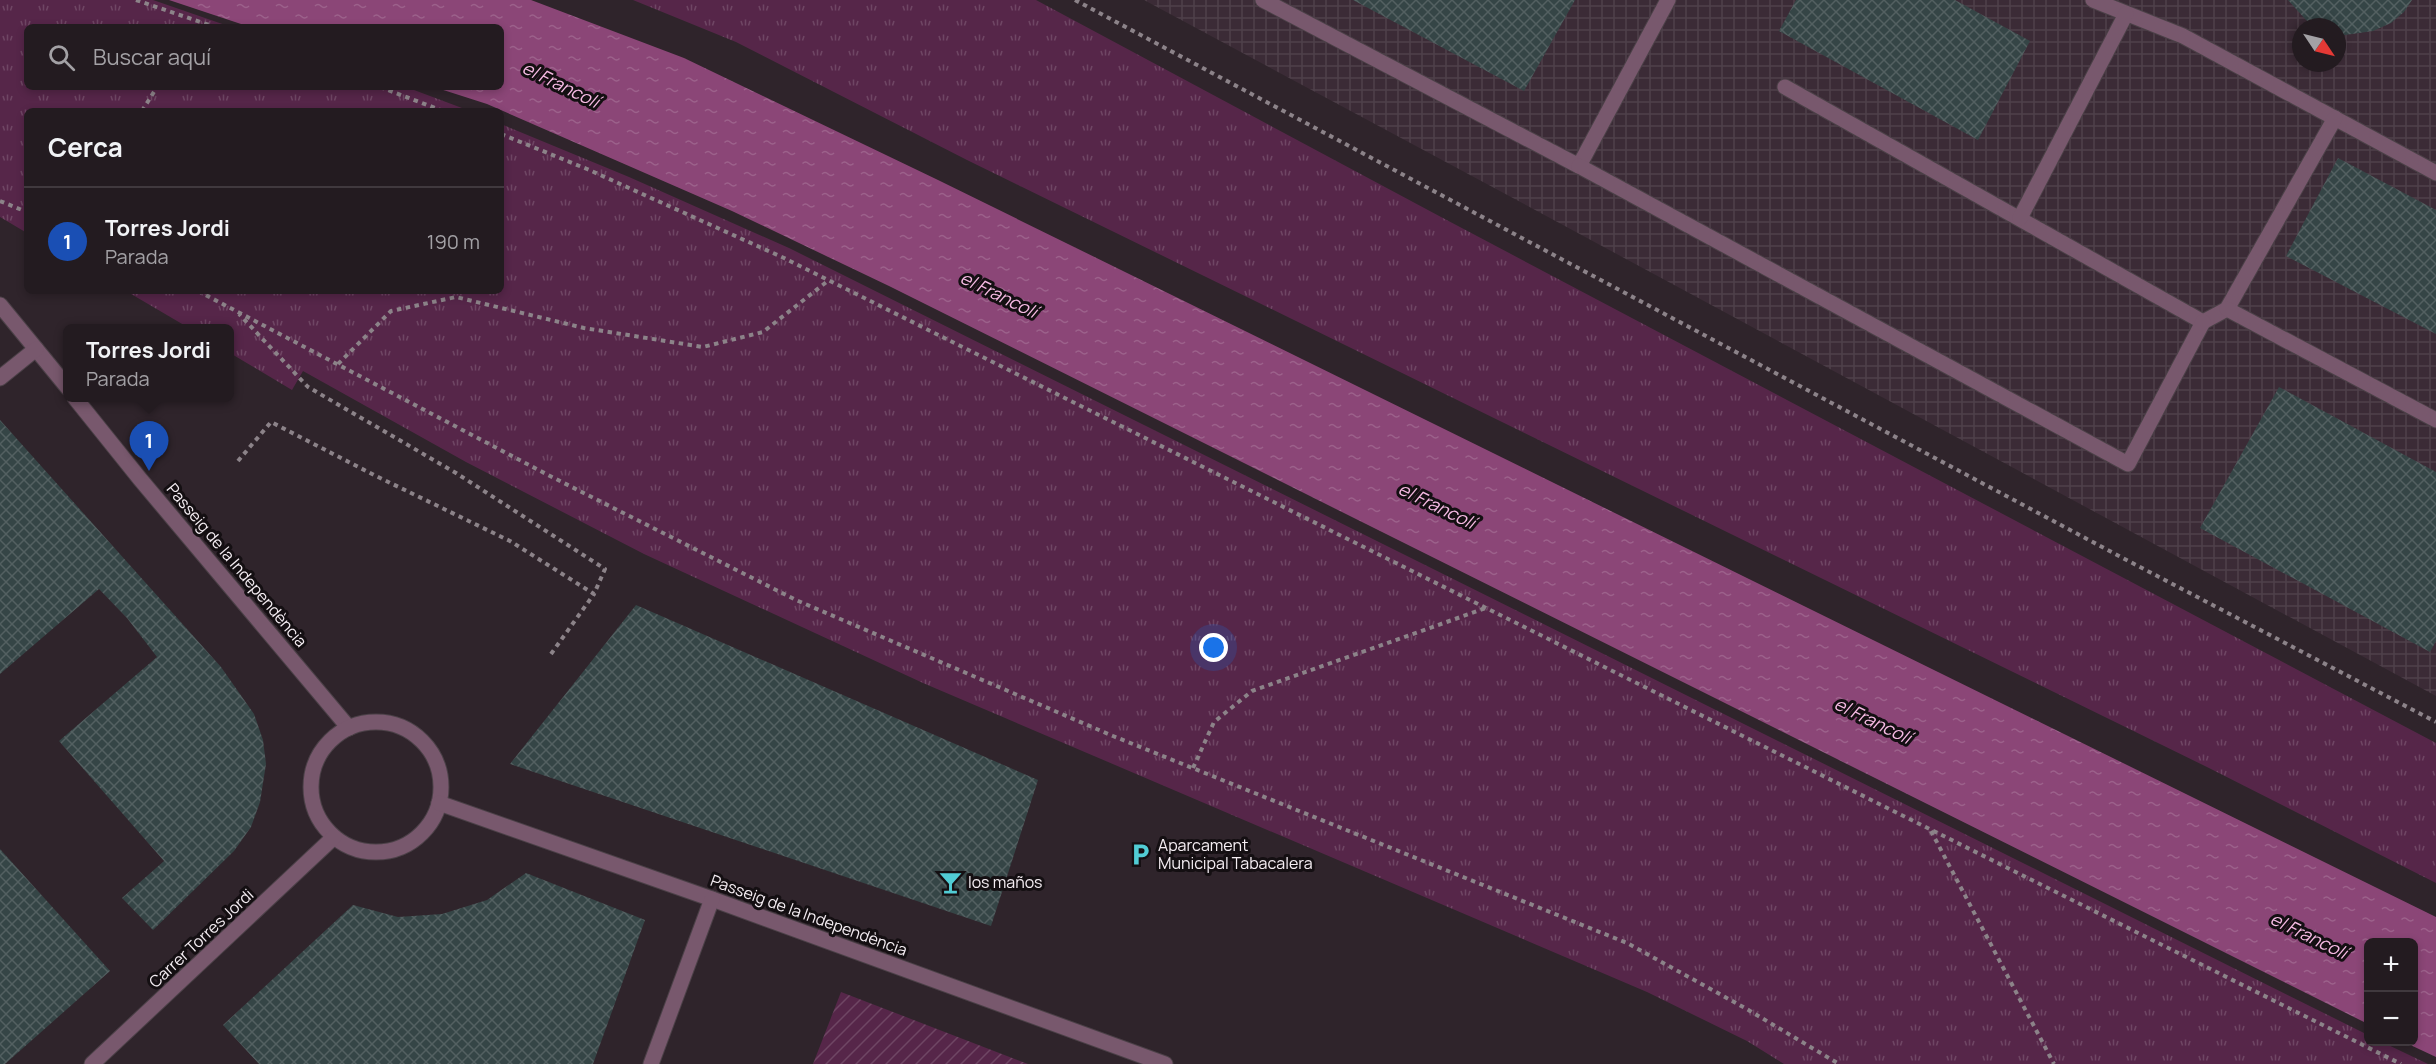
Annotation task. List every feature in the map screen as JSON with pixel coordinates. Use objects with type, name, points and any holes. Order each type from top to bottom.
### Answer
[{"type":"street","points":[[1263,0],[1579,166],[2128,464],[2204,322],[2227,309],[2335,118]]},
{"type":"street","points":[[1579,166],[1668,0]]},
{"type":"street","points":[[2093,0],[2183,36],[2436,173]]},
{"type":"street","points":[[2020,219],[2126,14]]},
{"type":"street","points":[[1785,87],[2204,322]]},
{"type":"street","points":[[0,304],[63,382]]},
{"type":"street","points":[[2227,309],[2436,420]]},
{"type":"street","points":[[0,378],[36,349]]},
{"type":"street","name":"Passeig de la Independència","points":[[78,402],[140,479],[350,728]]},
{"type":"street","points":[[368,722],[387,723],[405,728],[420,739],[436,761],[441,788],[439,803],[433,818],[411,842],[396,849],[380,852],[348,846],[334,837],[317,814],[312,800],[313,771],[326,745],[350,728],[368,722]]},
{"type":"street","name":"Passeig de la Independència","points":[[439,803],[712,899],[1165,1064]]},
{"type":"street","name":"Carrer Torres Jordi","points":[[92,1064],[334,837]]},
{"type":"street","points":[[651,1064],[712,899]]},
{"type":"path","points":[[136,0],[206,24]]},
{"type":"path","points":[[1075,0],[2119,556],[2436,722]]},
{"type":"path","points":[[144,108],[156,90]]},
{"type":"path","points":[[388,90],[435,108]]},
{"type":"path","points":[[504,135],[597,174],[829,280],[2401,1064]]},
{"type":"path","points":[[0,201],[24,211]]},
{"type":"path","points":[[338,364],[391,311],[456,297],[584,328],[703,347],[763,332],[829,280]]},
{"type":"path","points":[[204,294],[550,476],[796,600],[1192,768],[1627,943],[1745,1008],[1839,1064]]},
{"type":"path","points":[[236,311],[308,387],[456,473],[605,569],[594,594],[551,654]]},
{"type":"path","points":[[238,461],[271,422],[510,541],[594,594]]},
{"type":"path","points":[[1192,768],[1214,722],[1252,691],[1487,608]]},
{"type":"path","points":[[1931,831],[2055,1064]]},
{"type":"shaded area","points":[[1144,0],[2436,0],[2436,696],[1550,218]]},
{"type":"green space","points":[[0,0],[153,0],[222,24],[24,24],[24,90],[414,90],[462,108],[24,108],[24,231],[0,217]]},
{"type":"green space","points":[[633,0],[1036,0],[1441,217],[2436,743],[2436,883],[2209,768],[967,160],[736,42]]},
{"type":"green space","points":[[504,125],[629,177],[789,248],[2364,1033],[2364,1046],[2390,1046],[2428,1064],[1784,1064],[1747,1041],[1647,992],[923,683],[644,554],[466,462],[303,371],[292,390],[234,355],[234,324],[182,324],[131,294],[504,294]]},
{"type":"green space","points":[[841,992],[1028,1064],[813,1064]]},
{"type":"water","name":"el Francolí","points":[[169,0],[531,0],[684,58],[938,180],[2436,917],[2436,1057],[2413,1046],[2418,1046],[2418,938],[2364,938],[2364,1022],[889,286],[732,211],[504,111],[504,108],[496,108],[443,90],[504,90],[504,24],[241,24]]},
{"type":"building","points":[[1353,0],[1575,0],[1524,91]]},
{"type":"building","points":[[1796,0],[1955,0],[2030,41],[1978,140],[1779,31]]},
{"type":"building","points":[[2288,0],[2412,0],[2404,12],[2391,23],[2373,31],[2346,35],[2346,18],[2304,18]]},
{"type":"building","points":[[2338,158],[2436,210],[2436,334],[2286,256]]},
{"type":"building","points":[[2279,387],[2436,472],[2436,641],[2430,652],[2200,528]]},
{"type":"building","points":[[0,420],[221,667],[254,714],[263,740],[266,764],[260,802],[251,827],[234,851],[153,930],[122,898],[164,861],[59,741],[157,657],[127,618],[99,589],[0,674]]},
{"type":"building","points":[[636,605],[1038,780],[991,926],[510,764]]},
{"type":"building","points":[[0,849],[110,971],[5,1064],[0,1064]]},
{"type":"building","points":[[526,873],[645,920],[593,1064],[259,1064],[223,1025],[353,905],[398,917],[442,914],[487,900]]},
{"type":"place","name":"Torres Jordi","points":[[149,471]]},
{"type":"place","name":"Aparcament Municipal Tabacalera","points":[[1140,854]]},
{"type":"place","name":"los maños","points":[[950,882]]}]
